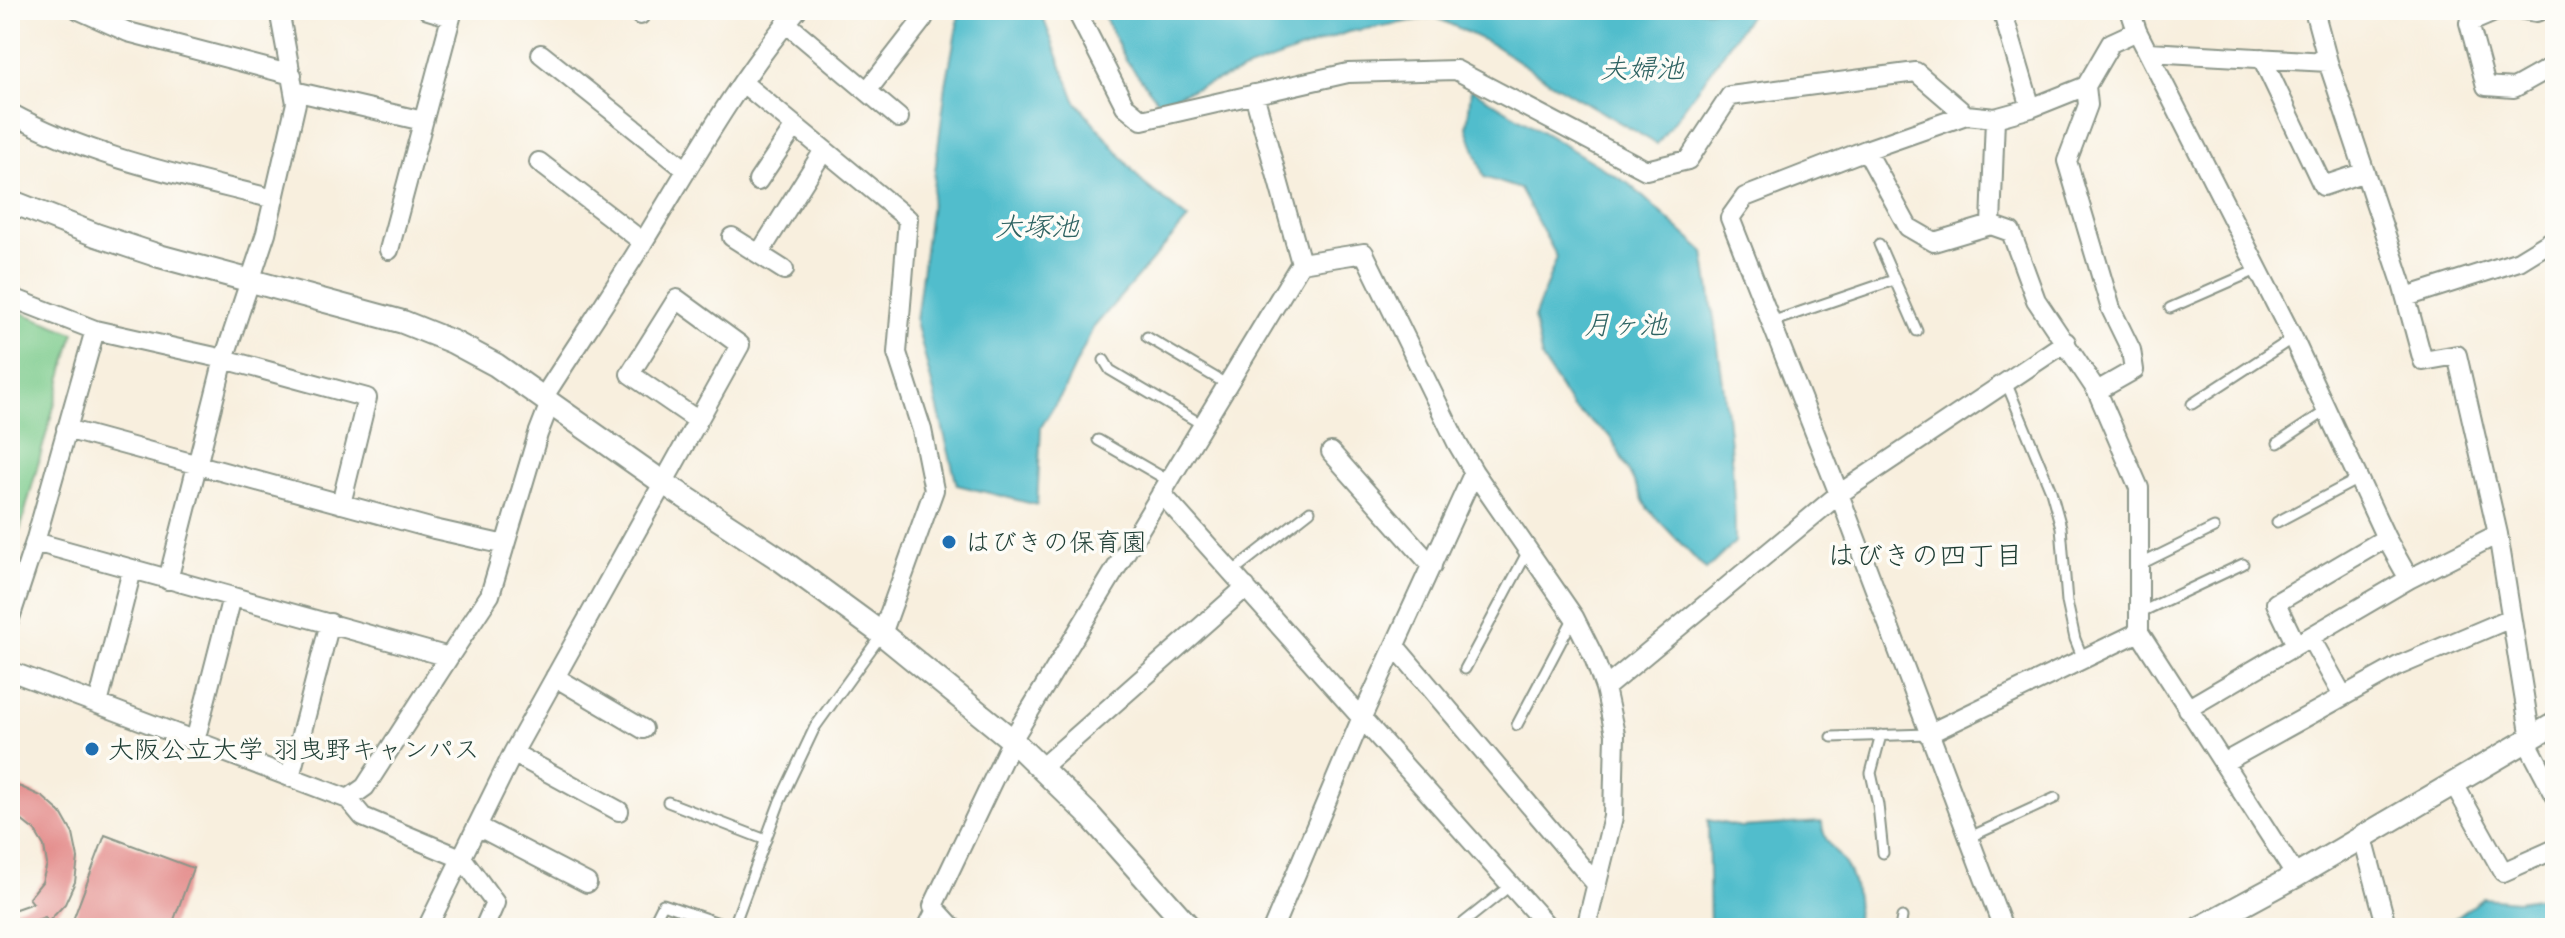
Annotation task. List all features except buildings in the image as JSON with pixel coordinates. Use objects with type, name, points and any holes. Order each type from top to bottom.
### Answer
[{"type":"street","points":[[79,10],[128,32],[423,121]]},
{"type":"street","points":[[168,580],[224,359],[251,281],[274,199],[296,103],[279,10]]},
{"type":"street","points":[[389,250],[452,14],[428,10]]},
{"type":"street","points":[[1076,10],[1125,106],[1142,120],[1348,73],[1456,70],[1646,170],[1688,160],[1730,96],[1916,72],[1966,115]]},
{"type":"street","points":[[2002,10],[2031,108]]},
{"type":"street","points":[[2130,10],[2137,31],[2259,269],[2386,538],[2409,579]]},
{"type":"street","points":[[2314,10],[2328,62],[2406,297],[2423,361],[2457,355],[2498,534],[2529,741],[2555,795]]},
{"type":"street","points":[[2499,10],[2469,23],[2486,86],[2514,88],[2555,65]]},
{"type":"street","points":[[2523,10],[2542,10]]},
{"type":"street","points":[[348,799],[365,787],[490,595],[547,401],[685,169],[792,16],[867,91],[899,118]]},
{"type":"street","points":[[867,91],[923,19]]},
{"type":"street","points":[[2097,391],[2134,370],[2131,350],[2111,309],[2067,161],[2088,105],[2086,86],[2111,43],[2137,31]]},
{"type":"street","points":[[2149,52],[2328,62]]},
{"type":"street","points":[[541,54],[685,169]]},
{"type":"street","points":[[2262,58],[2323,186],[2365,172]]},
{"type":"street","points":[[743,83],[908,219],[897,353],[922,430],[934,490],[882,634]]},
{"type":"street","points":[[2003,928],[1839,494],[1730,218],[1745,197],[1866,150],[1966,115],[1995,118],[2031,108],[2086,86]]},
{"type":"street","points":[[953,928],[933,906],[1012,740],[1301,263],[1254,94]]},
{"type":"street","points":[[10,113],[68,141],[118,158],[274,199]]},
{"type":"street","points":[[1991,225],[1995,118]]},
{"type":"street","points":[[758,181],[795,126]]},
{"type":"street","points":[[759,254],[824,150]]},
{"type":"street","points":[[1866,150],[1908,227],[1934,242],[1991,225],[2011,232],[2036,300],[2097,391],[2139,488],[2139,622],[2187,709],[2296,876]]},
{"type":"street","points":[[539,162],[643,242]]},
{"type":"street","points":[[10,201],[96,235],[403,322],[453,342],[496,365],[662,482],[781,560],[882,634],[1012,740],[1090,816],[1190,928]]},
{"type":"street","points":[[732,237],[784,270]]},
{"type":"street","points":[[2406,297],[2519,261],[2555,239]]},
{"type":"street","points":[[1301,263],[1364,253],[1457,443],[1574,617],[1593,655],[1605,688],[1615,734],[1613,817],[1586,928]]},
{"type":"street","points":[[10,297],[95,330],[224,359],[367,398],[341,504]]},
{"type":"street","points":[[427,928],[513,753],[740,345],[677,299],[630,374],[697,420]]},
{"type":"street","points":[[10,618],[35,542],[95,330]]},
{"type":"street","points":[[1605,688],[1839,494],[2066,342]]},
{"type":"street","points":[[66,429],[434,529],[505,545]]},
{"type":"street","points":[[1331,452],[1432,566]]},
{"type":"street","points":[[1273,928],[1362,717],[1474,472]]},
{"type":"street","points":[[1165,487],[1232,572],[1549,928]]},
{"type":"street","points":[[2187,709],[2409,579],[2498,534]]},
{"type":"street","points":[[2343,696],[2276,603],[2386,538]]},
{"type":"street","points":[[35,542],[449,657]]},
{"type":"street","points":[[98,704],[132,570]]},
{"type":"street","points":[[1041,768],[1246,587]]},
{"type":"street","points":[[195,741],[232,597]]},
{"type":"street","points":[[2223,763],[2398,666],[2511,618]]},
{"type":"street","points":[[1928,734],[2083,659],[2139,622]]},
{"type":"street","points":[[290,777],[330,623]]},
{"type":"street","points":[[1395,646],[1596,884]]},
{"type":"street","points":[[10,671],[348,799],[363,817],[463,859],[495,903],[484,928]]},
{"type":"street","points":[[555,677],[643,729]]},
{"type":"street","points":[[2200,928],[2363,838],[2555,724]]},
{"type":"street","points":[[513,753],[619,811]]},
{"type":"street","points":[[2454,784],[2503,872],[2555,849]]},
{"type":"street","points":[[477,826],[587,883]]},
{"type":"street","points":[[2363,838],[2387,928]]},
{"type":"lane","points":[[1879,244],[1917,331]]},
{"type":"lane","points":[[2170,308],[2259,269]]},
{"type":"lane","points":[[1771,322],[1894,280]]},
{"type":"lane","points":[[1147,337],[1228,385]]},
{"type":"lane","points":[[2192,404],[2293,338]]},
{"type":"lane","points":[[1104,360],[1110,370],[1203,425]]},
{"type":"lane","points":[[2006,382],[2051,491],[2061,527],[2067,602],[2083,659]]},
{"type":"lane","points":[[2278,443],[2326,411]]},
{"type":"lane","points":[[1098,440],[1165,487]]},
{"type":"lane","points":[[2277,522],[2358,479]]},
{"type":"lane","points":[[1232,572],[1310,511]]},
{"type":"lane","points":[[2139,565],[2214,528]]},
{"type":"lane","points":[[1465,669],[1528,551]]},
{"type":"lane","points":[[2139,622],[2243,564]]},
{"type":"lane","points":[[1517,725],[1574,617]]},
{"type":"lane","points":[[651,928],[663,904],[733,928],[780,801],[815,727],[882,634]]},
{"type":"lane","points":[[1832,737],[1928,734]]},
{"type":"lane","points":[[1881,735],[1871,773],[1883,853]]},
{"type":"lane","points":[[1970,837],[2055,798]]},
{"type":"lane","points":[[668,802],[766,840]]},
{"type":"lane","points":[[1457,928],[1511,885]]},
{"type":"lane","points":[[922,928],[933,906]]},
{"type":"lane","points":[[1900,928],[1902,917]]},
{"type":"green space","points":[[10,308],[74,333],[20,530],[10,531]]},
{"type":"water","name":"大塚池","points":[[960,10],[1040,10],[1075,100],[1143,183],[1188,219],[1093,328],[1063,392],[1041,427],[1037,505],[957,485],[916,321],[946,85]]},
{"type":"water","name":"夫婦池","points":[[1101,10],[1753,10],[1657,144],[1550,82],[1494,45],[1435,17],[1348,32],[1159,102],[1126,60]]},
{"type":"water","name":"月ヶ池","points":[[1471,89],[1629,184],[1704,252],[1729,433],[1735,542],[1706,570],[1647,508],[1611,437],[1572,407],[1542,359],[1534,318],[1557,257],[1520,189],[1484,177],[1467,128]]},
{"type":"water","points":[[1708,820],[1741,827],[1822,822],[1825,837],[1852,878],[1856,900],[1855,928],[1710,928]]},
{"type":"water","points":[[2555,895],[2555,928],[2441,928],[2483,898],[2517,901]]},
{"type":"place","name":"はびきの保育園","points":[[949,542]]},
{"type":"place","name":"大阪公立大学 羽曳野キャンパス","points":[[92,749]]},
{"type":"district","name":"はびきの四丁目","points":[[1925,555]]}]
